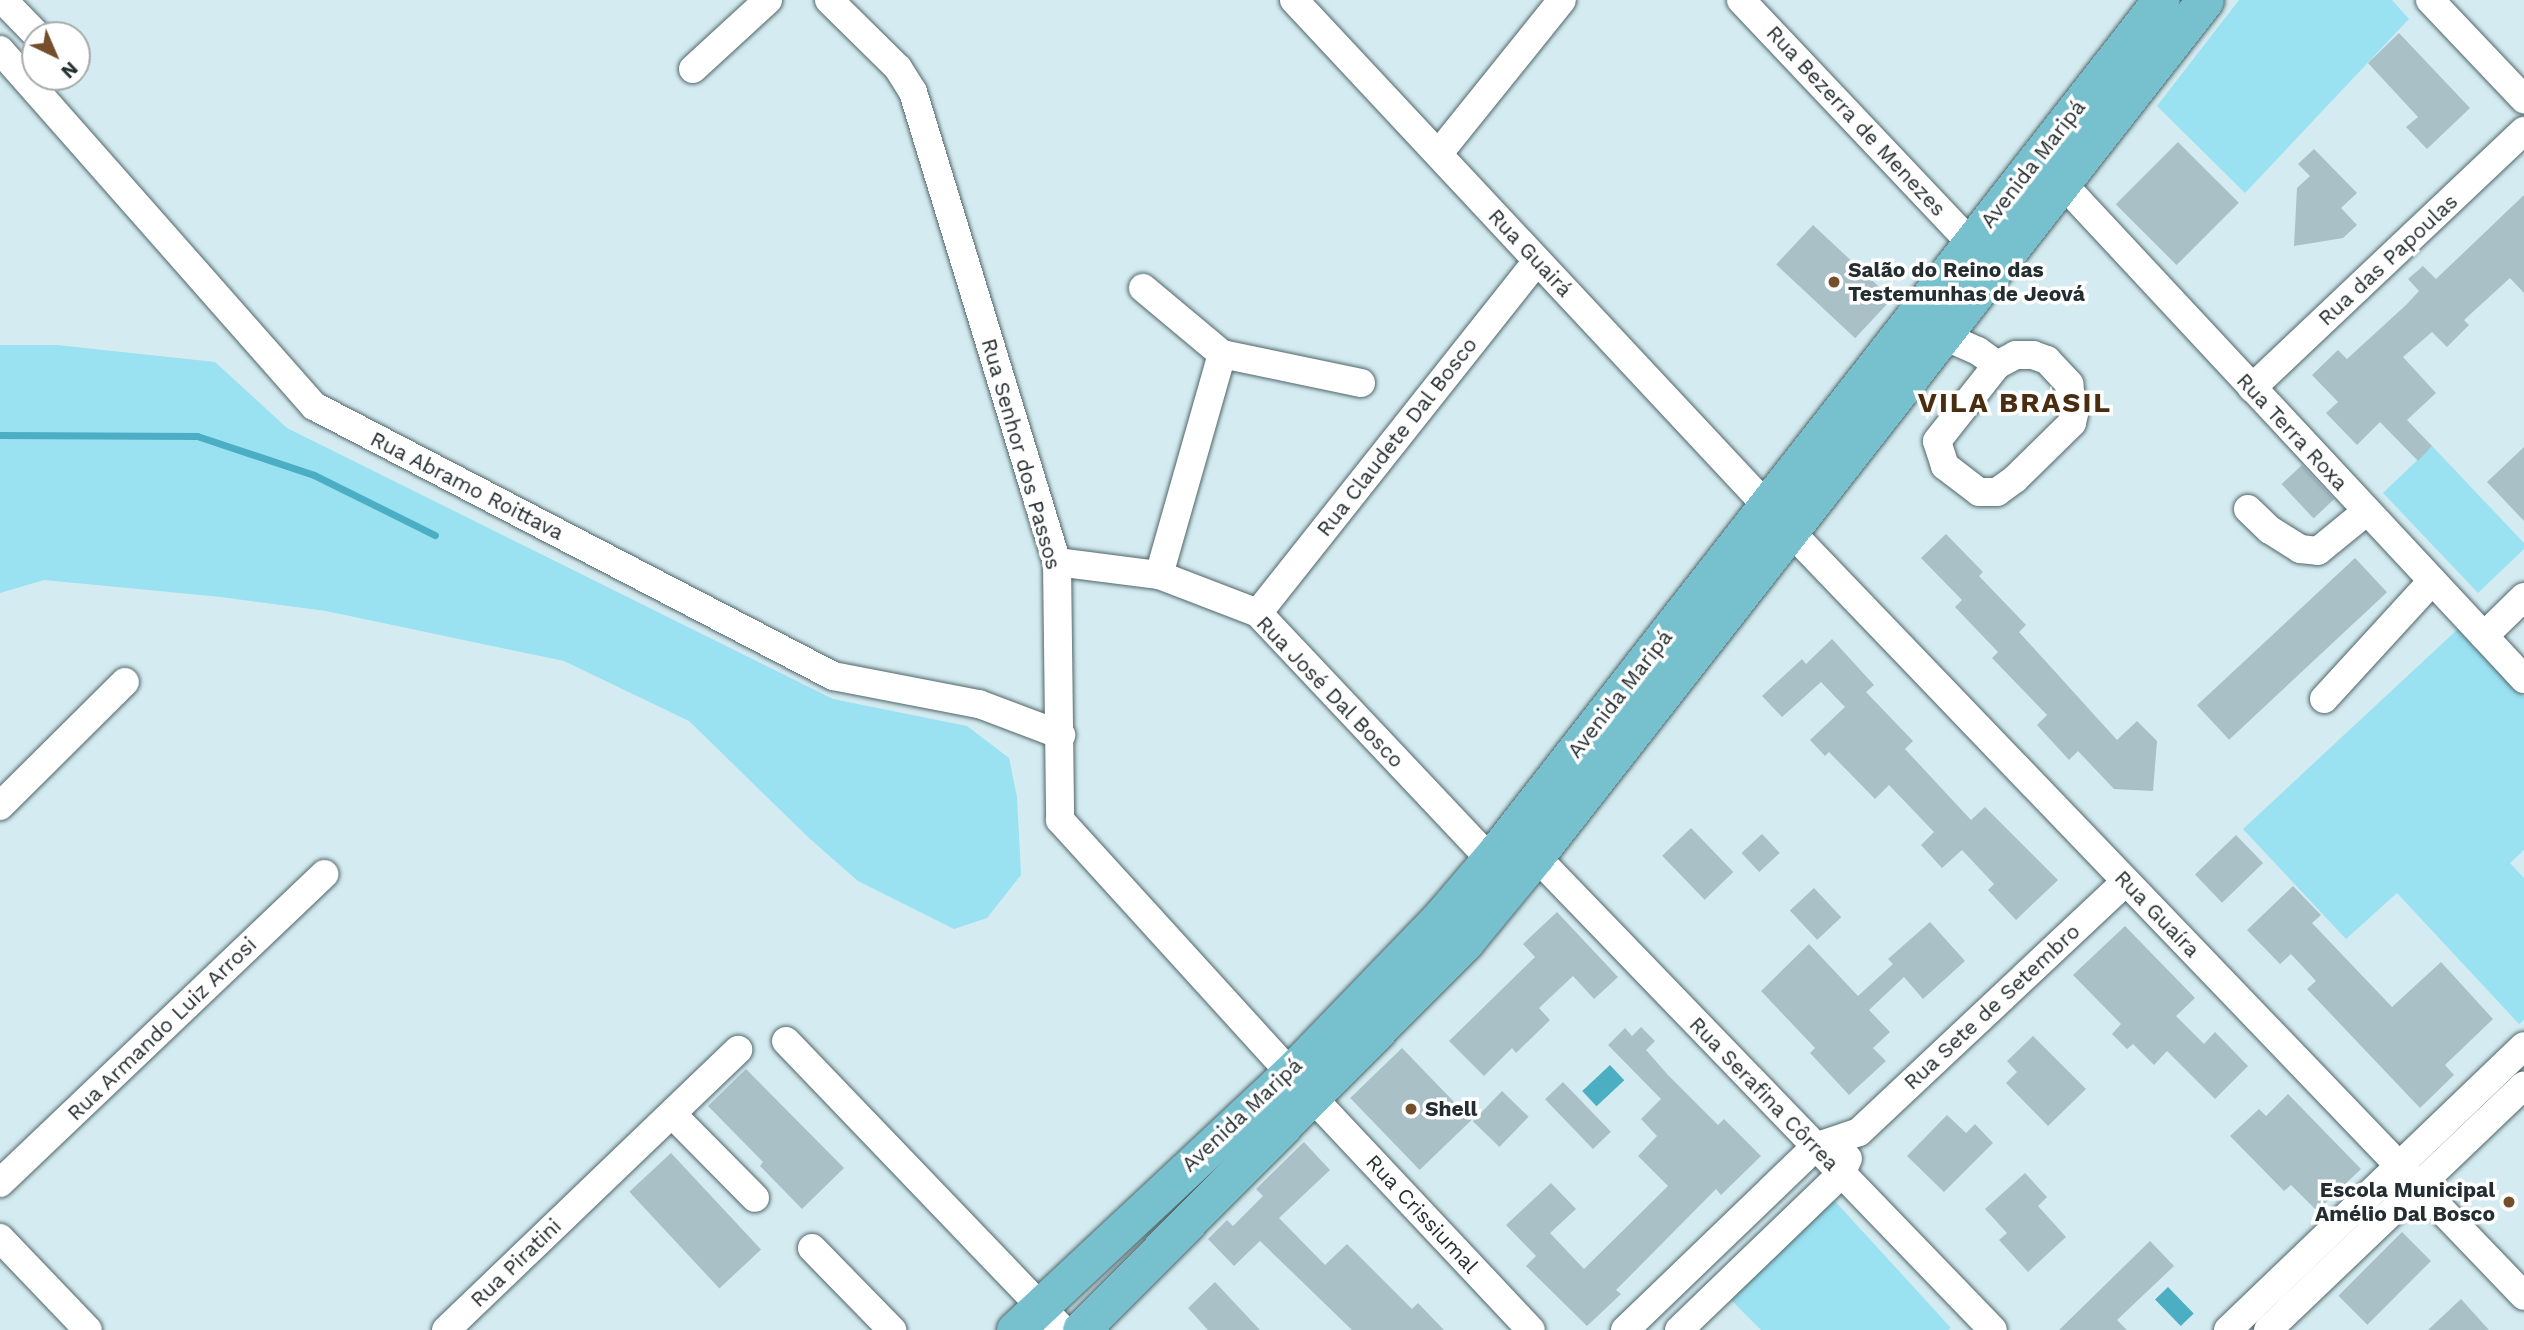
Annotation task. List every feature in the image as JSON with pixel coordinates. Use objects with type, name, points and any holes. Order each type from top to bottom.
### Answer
[{"type":"main road","name":"Avenida Maripá","points":[[1052,1320],[1301,1084],[1440,918],[1523,845],[1778,519],[1944,336],[1983,256],[2161,0]]},
{"type":"main road","name":"Avenida Maripá","points":[[1778,519],[1915,312],[1983,256],[2062,183],[2205,0]]},
{"type":"main road","points":[[1915,312],[1930,314],[1942,325],[1944,336]]},
{"type":"street","points":[[3,0],[23,21]]},
{"type":"street","points":[[693,69],[768,0]]},
{"type":"street","name":"Rua Senhor dos Passos","points":[[829,0],[898,68],[913,92],[1056,562],[1061,735],[1060,820],[1301,1084]]},
{"type":"street","name":"Rua Guairá","points":[[1294,0],[1778,519]]},
{"type":"street","points":[[1438,153],[1562,0]]},
{"type":"street","name":"Rua Bezerra de Menezes","points":[[1741,0],[1983,256]]},
{"type":"street","points":[[2430,0],[2524,99]]},
{"type":"street","name":"Rua Abramo Roittava","points":[[0,50],[314,406],[833,676],[979,705],[1061,735]]},
{"type":"street","name":"Rua das Papoulas","points":[[2252,388],[2524,131]]},
{"type":"street","name":"Rua Terra Roxa","points":[[2062,183],[2524,679]]},
{"type":"street","name":"Rua Claudete Dal Bosco","points":[[1258,613],[1537,261]]},
{"type":"street","points":[[1143,288],[1222,354],[1361,383]]},
{"type":"street","points":[[1944,336],[1978,351],[1997,365]]},
{"type":"street","points":[[1159,575],[1222,354]]},
{"type":"street","points":[[2016,355],[2034,355],[2047,360],[2069,384],[2074,414],[2072,423],[2015,479],[1997,492],[1979,492],[1945,466],[1937,441],[1960,408],[1997,365],[2016,355]]},
{"type":"street","points":[[2248,509],[2270,530],[2300,549],[2318,551],[2367,511]]},
{"type":"street","name":"Rua Guaíra","points":[[1778,519],[2524,1296]]},
{"type":"street","name":"Rua José Dal Bosco","points":[[1056,562],[1159,575],[1258,613],[1523,845]]},
{"type":"street","points":[[2324,699],[2432,581]]},
{"type":"street","points":[[2484,636],[2524,597]]},
{"type":"street","points":[[0,806],[125,682]]},
{"type":"street","name":"Rua Serafina Côrrea","points":[[1523,845],[1993,1330]]},
{"type":"street","name":"Rua Armando Luiz Arrosi","points":[[0,1183],[324,874]]},
{"type":"street","name":"Rua Sete de Setembro","points":[[1679,1330],[1841,1174],[1859,1132],[2126,881]]},
{"type":"street","points":[[786,1041],[1052,1320]]},
{"type":"street","points":[[2268,1330],[2524,1046]]},
{"type":"street","name":"Rua Piratini","points":[[446,1330],[738,1050]]},
{"type":"street","name":"Rua Crissiumal","points":[[1301,1084],[1531,1330]]},
{"type":"street","points":[[2228,1330],[2409,1176],[2524,1085]]},
{"type":"street","points":[[672,1114],[755,1198]]},
{"type":"street","name":"Rua Sete de Setembro","points":[[1625,1330],[1815,1147],[1859,1132]]},
{"type":"street","points":[[0,1238],[88,1330]]},
{"type":"street","points":[[812,1248],[892,1330]]},
{"type":"shaded area","points":[[2239,0],[2392,0],[2409,19],[2245,193],[2157,106]]},
{"type":"shaded area","points":[[0,345],[57,345],[215,362],[287,428],[833,699],[967,726],[1009,758],[1017,797],[1021,875],[987,918],[954,929],[858,881],[809,838],[689,721],[564,661],[326,611],[221,597],[44,580],[0,593]]},
{"type":"shaded area","points":[[2432,446],[2524,543],[2524,549],[2478,593],[2383,493]]},
{"type":"shaded area","points":[[2459,628],[2524,697],[2524,850],[2510,863],[2524,878],[2524,1020],[2519,1024],[2397,893],[2346,939],[2243,829]]},
{"type":"shaded area","points":[[1610,1065],[1624,1080],[1597,1106],[1582,1091]]},
{"type":"shaded area","points":[[1833,1199],[1951,1328],[1761,1330],[1728,1297]]},
{"type":"shaded area","points":[[2168,1287],[2194,1314],[2181,1326],[2155,1300]]},
{"type":"building","points":[[2399,33],[2470,108],[2427,149],[2406,127],[2418,117],[2368,63]]},
{"type":"building","points":[[2178,142],[2239,203],[2177,265],[2116,204]]},
{"type":"building","points":[[2314,149],[2357,193],[2341,208],[2357,225],[2343,238],[2294,246],[2297,188],[2310,176],[2298,164]]},
{"type":"building","points":[[2524,195],[2524,293],[2510,278],[2464,320],[2469,325],[2447,347],[2432,332],[2403,357],[2436,393],[2407,420],[2432,446],[2418,461],[2380,422],[2357,445],[2326,413],[2338,402],[2312,375],[2338,350],[2347,359],[2406,305],[2419,291],[2408,279],[2423,266],[2436,279]]},
{"type":"building","name":"Salão do Reino das Testemunhas de Jeová","points":[[1813,225],[1892,299],[1855,338],[1776,264]]},
{"type":"building","points":[[2524,447],[2524,521],[2487,482]]},
{"type":"building","points":[[2302,465],[2334,499],[2314,518],[2282,484]]},
{"type":"building","points":[[1946,534],[1983,572],[1979,576],[2026,625],[2019,632],[2117,740],[2137,721],[2157,741],[2153,791],[2114,789],[2078,751],[2069,760],[2037,725],[2047,715],[1992,658],[1998,652],[1955,607],[1962,600],[1921,558]]},
{"type":"building","points":[[2355,558],[2387,592],[2229,740],[2197,705]]},
{"type":"building","points":[[1832,639],[1874,685],[1866,692],[1913,741],[1905,749],[1971,820],[1985,807],[2058,880],[2016,920],[1988,890],[1994,884],[1962,850],[1942,868],[1921,845],[1934,832],[1889,785],[1875,799],[1829,752],[1825,756],[1810,740],[1845,707],[1821,682],[1782,717],[1762,696],[1802,659],[1806,664]]},
{"type":"building","points":[[1691,828],[1733,872],[1705,900],[1662,856]]},
{"type":"building","points":[[1762,834],[1780,853],[1759,872],[1742,853]]},
{"type":"building","points":[[2236,835],[2263,863],[2222,903],[2195,875]]},
{"type":"building","points":[[2293,886],[2321,915],[2312,923],[2392,1007],[2441,962],[2493,1019],[2445,1065],[2454,1075],[2420,1108],[2307,989],[2316,981],[2291,954],[2280,964],[2247,930]]},
{"type":"building","points":[[1814,888],[1841,917],[1817,940],[1790,911]]},
{"type":"building","points":[[1557,912],[1618,977],[1594,999],[1573,976],[1539,1008],[1550,1020],[1516,1053],[1512,1048],[1484,1076],[1449,1041],[1535,957],[1523,944]]},
{"type":"building","points":[[1930,922],[1965,961],[1923,999],[1904,977],[1869,1010],[1890,1032],[1873,1048],[1886,1061],[1849,1095],[1810,1053],[1815,1048],[1761,991],[1809,944],[1858,996],[1893,964],[1888,959]]},
{"type":"building","points":[[2125,926],[2195,998],[2176,1016],[2204,1044],[2215,1032],[2248,1066],[2215,1099],[2167,1051],[2154,1065],[2133,1044],[2127,1049],[2112,1034],[2121,1024],[2073,975]]},
{"type":"building","points":[[1641,1027],[1655,1041],[1646,1050],[1668,1075],[1718,1125],[1724,1119],[1761,1156],[1721,1195],[1716,1189],[1616,1290],[1621,1294],[1587,1326],[1526,1266],[1536,1256],[1506,1225],[1551,1183],[1576,1209],[1550,1233],[1584,1269],[1668,1186],[1638,1156],[1657,1136],[1641,1119],[1661,1099],[1608,1045],[1625,1028],[1632,1036]]},
{"type":"building","points":[[2033,1036],[2086,1089],[2048,1126],[2006,1083],[2017,1072],[2007,1061]]},
{"type":"building","name":"Shell","points":[[1402,1048],[1471,1120],[1420,1170],[1350,1098]]},
{"type":"building","points":[[746,1069],[844,1168],[802,1209],[760,1166],[763,1162],[708,1106]]},
{"type":"building","points":[[1563,1082],[1611,1132],[1593,1149],[1545,1099]]},
{"type":"building","points":[[1502,1091],[1529,1117],[1499,1147],[1473,1121]]},
{"type":"building","points":[[2288,1094],[2361,1169],[2317,1211],[2291,1185],[2284,1191],[2230,1136],[2259,1109],[2266,1116]]},
{"type":"building","points":[[1947,1115],[1966,1133],[1975,1124],[1993,1143],[1944,1192],[1907,1156]]},
{"type":"building","points":[[1304,1142],[1330,1170],[1279,1218],[1325,1265],[1347,1244],[1412,1309],[1418,1303],[1444,1330],[1352,1330],[1260,1241],[1234,1266],[1208,1239],[1227,1220],[1233,1226],[1263,1196],[1256,1189]]},
{"type":"building","points":[[671,1153],[761,1250],[719,1288],[629,1192]]},
{"type":"building","points":[[2025,1173],[2047,1197],[2038,1206],[2066,1237],[2028,1272],[1999,1240],[2007,1233],[1985,1209]]},
{"type":"building","points":[[2402,1232],[2431,1261],[2367,1325],[2338,1296]]},
{"type":"building","points":[[2150,1241],[2174,1266],[2117,1320],[2127,1330],[2059,1330]]},
{"type":"building","points":[[1215,1282],[1260,1330],[1208,1330],[1188,1308]]},
{"type":"building","points":[[2461,1299],[2489,1330],[2428,1330]]},
{"type":"waterway","points":[[0,435],[197,436],[314,475],[435,535]]},
{"type":"place","name":"Salão do Reino das Testemunhas de Jeová","points":[[1834,282]]},
{"type":"place","name":"Shell","points":[[1411,1109]]},
{"type":"place","name":"Escola Municipal Amélio Dal Bosco","points":[[2509,1202]]},
{"type":"district","name":"VILA BRASIL","points":[[2015,403]]}]
